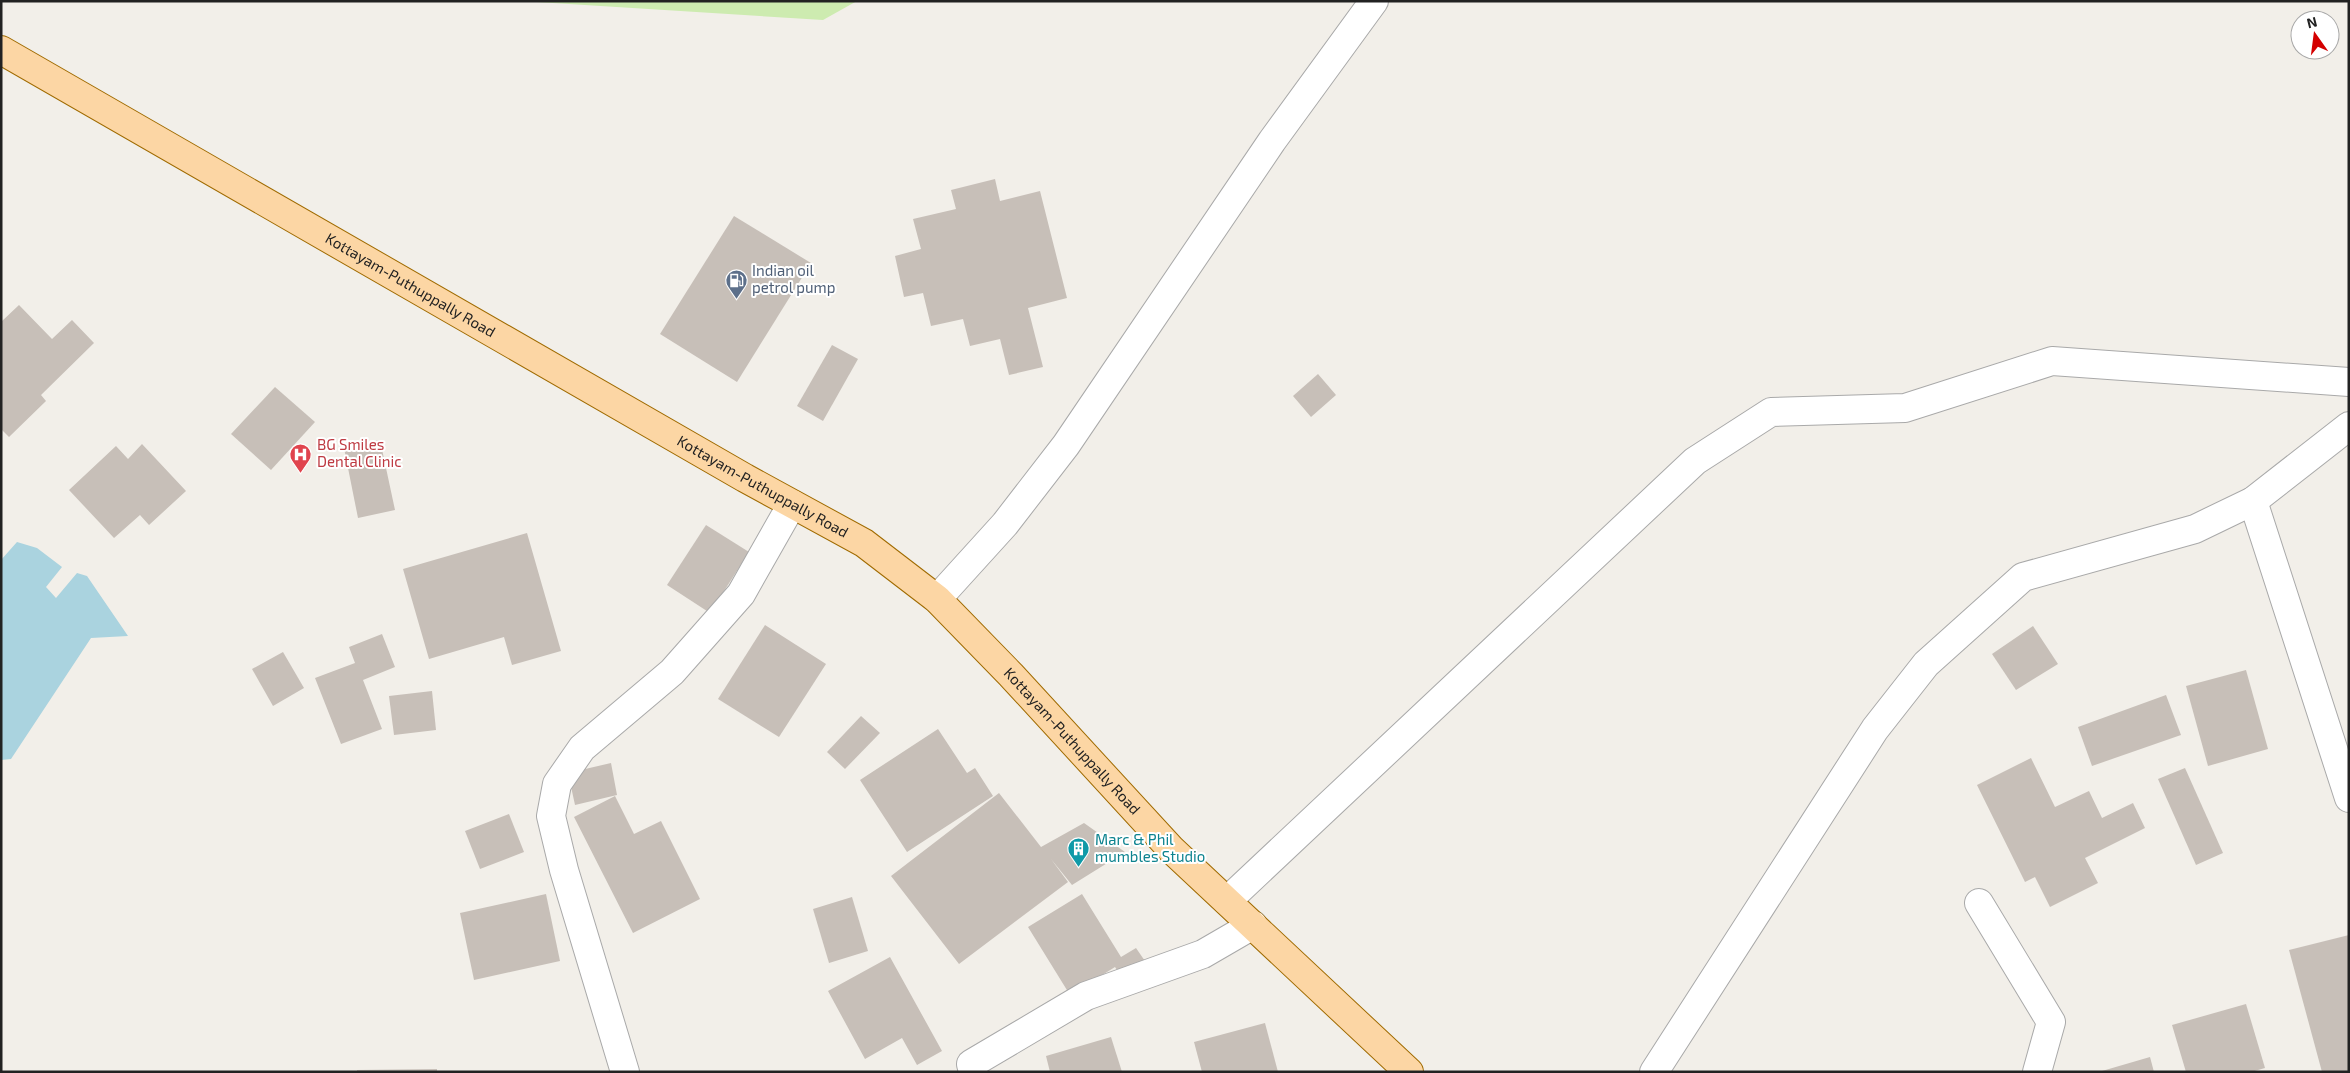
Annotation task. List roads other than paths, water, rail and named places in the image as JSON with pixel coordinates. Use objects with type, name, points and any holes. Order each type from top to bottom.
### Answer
[{"type":"main road","name":"Kottayam-Puthuppally Road","points":[[1,50],[792,504],[864,543],[936,599],[1011,675],[1171,849],[1409,1072]]},
{"type":"street","points":[[936,599],[1006,524],[1066,445],[1272,141],[1374,1]]},
{"type":"street","points":[[1227,901],[1695,461],[1771,412],[1905,408],[2052,360],[2349,382]]},
{"type":"street","points":[[1654,1072],[1875,729],[1926,664],[2023,577],[2195,529],[2253,501],[2349,426]]},
{"type":"street","points":[[2253,501],[2349,798]]},
{"type":"street","points":[[625,1072],[560,852],[552,816],[557,784],[582,748],[672,672],[740,594],[792,504]]},
{"type":"street","points":[[1979,903],[2051,1022],[2037,1072]]},
{"type":"street","points":[[967,1069],[1086,996],[1203,954],[1253,925]]},
{"type":"water","points":[[17,542],[37,548],[62,567],[46,587],[56,598],[77,573],[87,576],[128,636],[91,638],[11,759],[1,760],[1,560]]},
{"type":"place","name":"Indian oil petrol pump","points":[[736,299]]},
{"type":"place","name":"BG Smiles Dental Clinic","points":[[301,473]]},
{"type":"place","name":"Marc & Phil mumbles Studio","points":[[1079,868]]}]
